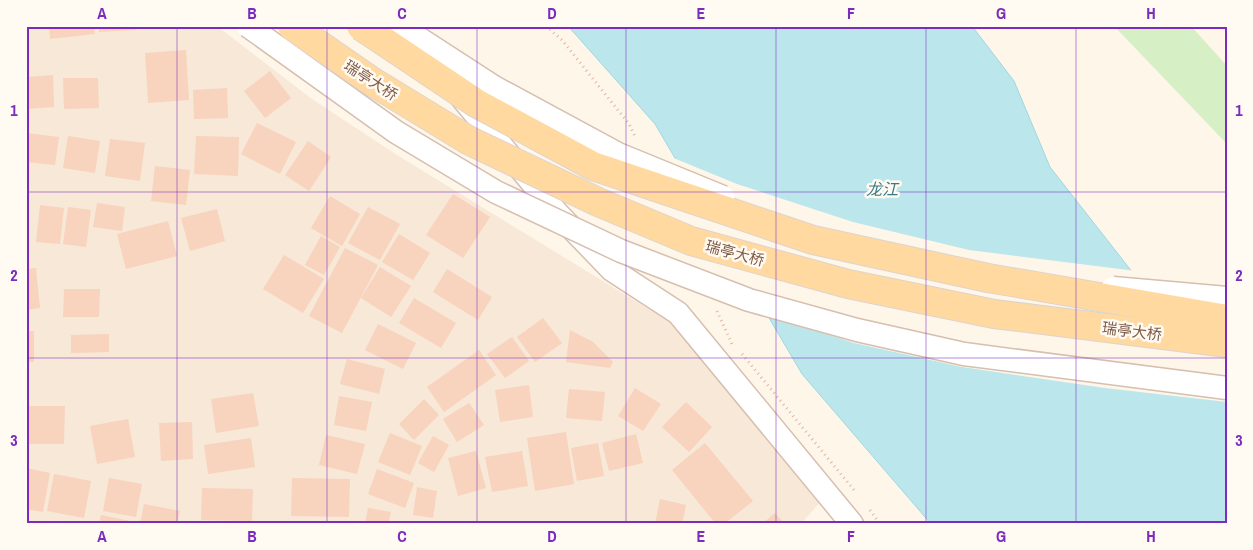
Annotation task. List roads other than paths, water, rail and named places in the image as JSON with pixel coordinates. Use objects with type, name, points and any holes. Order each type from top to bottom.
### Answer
[{"type":"main road","name":"瑞亭大桥","points":[[292,26],[373,82],[468,140],[598,202],[691,241],[848,284],[994,314],[1227,343]]},
{"type":"main road","name":"瑞亭大桥","points":[[361,26],[476,103],[593,166],[654,187],[813,240],[988,278],[1227,319]]},
{"type":"street","points":[[248,26],[396,132],[496,192],[621,251],[749,300],[857,330],[964,354],[1106,374],[1227,388]]},
{"type":"street","points":[[401,26],[494,87],[618,154],[734,202],[850,239],[966,268],[1096,287],[1227,298]]},
{"type":"street","points":[[401,26],[558,214],[612,270],[678,313],[852,524]]},
{"type":"water","name":"龙江","points":[[568,26],[972,26],[1014,81],[1050,167],[1227,393],[1227,524],[931,524],[802,374],[655,124]]}]
